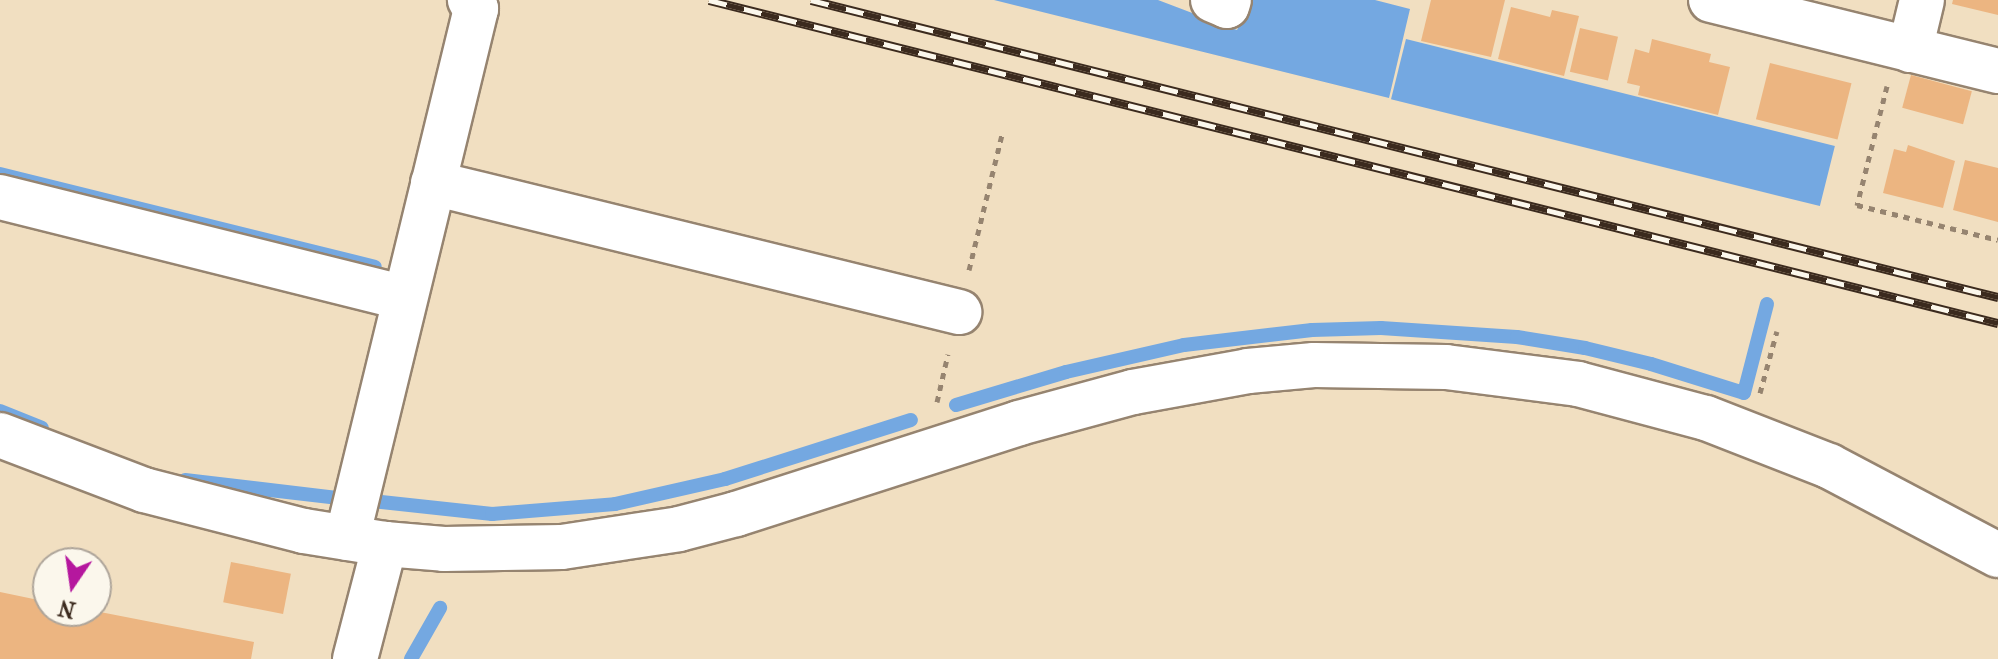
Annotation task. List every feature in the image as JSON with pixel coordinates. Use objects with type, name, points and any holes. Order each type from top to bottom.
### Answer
[{"type":"street","points":[[355,659],[366,541],[405,298],[476,9],[470,0]]},
{"type":"street","points":[[1213,0],[1227,6],[1229,0]]},
{"type":"street","points":[[1711,0],[1998,71]]},
{"type":"street","points":[[1903,48],[1922,0]]},
{"type":"street","points":[[433,183],[959,312]]},
{"type":"street","points":[[0,197],[405,298]]},
{"type":"street","points":[[0,435],[144,490],[223,512],[366,541],[444,549],[562,547],[679,529],[736,514],[1076,406],[1190,381],[1301,366],[1380,364],[1512,374],[1642,399],[1747,432],[1829,466],[1998,555]]},
{"type":"path","points":[[1903,48],[1857,205],[1998,240]]},
{"type":"path","points":[[1747,432],[1777,331]]},
{"type":"water","points":[[994,0],[1158,0],[1237,30],[1250,0],[1375,0],[1410,9],[1389,98]]},
{"type":"water","points":[[1406,39],[1835,146],[1820,206],[1391,99]]},
{"type":"building","points":[[1431,0],[1505,0],[1491,57],[1421,41]]},
{"type":"building","points":[[1953,0],[1998,0],[1998,15],[1952,4]]},
{"type":"building","points":[[1511,7],[1550,17],[1552,10],[1579,16],[1564,76],[1498,59]]},
{"type":"building","points":[[1580,28],[1618,37],[1608,81],[1570,72]]},
{"type":"building","points":[[1652,39],[1711,54],[1709,62],[1730,67],[1718,115],[1638,95],[1640,86],[1627,83],[1635,49],[1649,53]]},
{"type":"building","points":[[1770,63],[1852,83],[1837,140],[1756,119]]},
{"type":"building","points":[[1911,75],[1972,91],[1963,124],[1902,108]]},
{"type":"building","points":[[1908,145],[1955,161],[1943,208],[1883,193],[1894,149],[1906,152]]},
{"type":"building","points":[[1965,160],[1998,168],[1998,222],[1953,210]]},
{"type":"building","points":[[231,562],[291,574],[283,614],[223,602]]},
{"type":"building","points":[[0,592],[32,599],[32,627],[112,627],[112,614],[254,642],[251,659],[0,659]]},
{"type":"waterway","points":[[0,174],[375,267]]},
{"type":"waterway","points":[[956,405],[1066,372],[1184,345],[1312,330],[1381,328],[1517,337],[1585,348],[1651,364],[1744,393],[1767,304]]},
{"type":"waterway","points":[[0,411],[42,428]]},
{"type":"waterway","points":[[372,501],[492,514],[615,504],[725,479],[911,420]]},
{"type":"waterway","points":[[185,480],[339,498]]},
{"type":"waterway","points":[[411,659],[440,608]]},
{"type":"railway","points":[[709,0],[1998,323]]},
{"type":"railway","points":[[811,0],[1998,297]]}]
